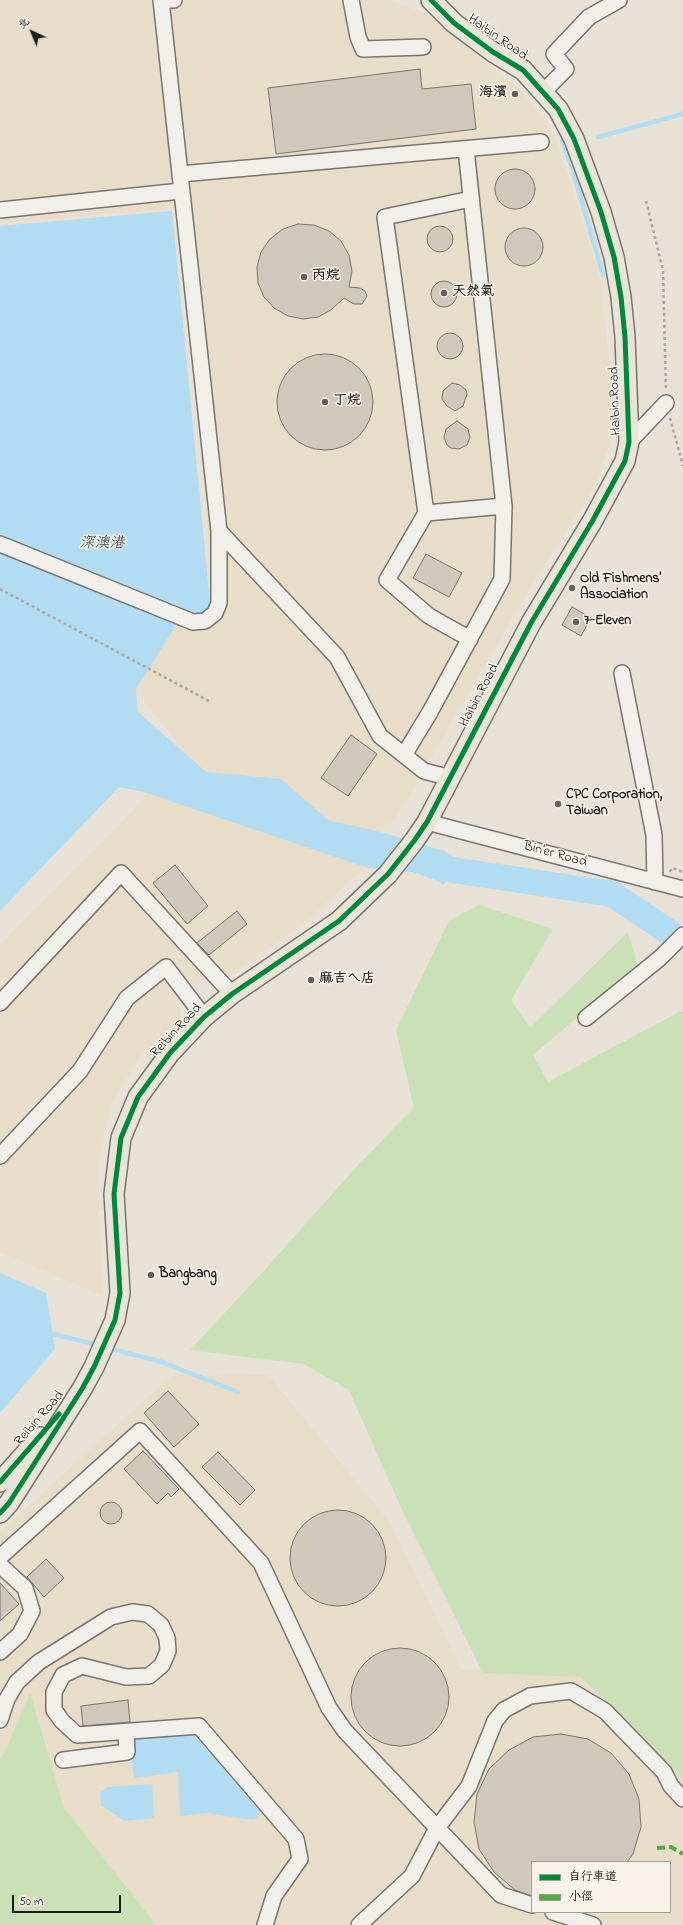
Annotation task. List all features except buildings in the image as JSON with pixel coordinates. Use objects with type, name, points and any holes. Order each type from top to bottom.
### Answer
[{"type":"main road","name":"Haibin Road","points":[[427,822],[531,623],[593,520],[625,461],[629,442],[625,337],[614,257],[574,139],[558,109],[544,91],[523,70],[493,52],[454,23],[431,0]]},
{"type":"main road","name":"Reibin Road","points":[[0,1513],[9,1503],[82,1389],[94,1367],[115,1320],[120,1293],[114,1194],[121,1138],[138,1097],[170,1053],[204,1017],[232,994],[339,921],[388,874],[427,822]]},
{"type":"main road","name":"Reibin Road","points":[[0,1482],[82,1389]]},
{"type":"street","points":[[0,544],[193,622],[205,620],[215,614],[219,603],[219,532],[160,0],[174,0]]},
{"type":"street","points":[[351,0],[358,37],[363,49],[423,47]]},
{"type":"street","points":[[544,91],[566,69],[554,54],[589,17],[619,0]]},
{"type":"street","points":[[180,174],[541,142]]},
{"type":"street","points":[[404,755],[430,712],[502,579],[504,506],[466,149]]},
{"type":"street","points":[[0,210],[181,191]]},
{"type":"street","points":[[470,639],[428,616],[387,580],[426,513],[385,217],[471,199]]},
{"type":"street","points":[[629,442],[666,402]]},
{"type":"street","points":[[426,513],[504,506]]},
{"type":"street","points":[[219,532],[337,657],[380,736],[424,771],[451,778]]},
{"type":"street","points":[[622,673],[654,835],[655,882]]},
{"type":"street","name":"Bin'er Road","points":[[427,822],[683,889]]},
{"type":"street","points":[[0,1003],[121,873],[232,994]]},
{"type":"street","points":[[586,1018],[660,958],[683,935]]},
{"type":"street","points":[[0,1156],[80,1071],[127,998],[166,967],[204,1017]]},
{"type":"street","points":[[0,1557],[140,1431],[261,1563],[329,1708],[345,1731],[501,1895],[531,1905]]},
{"type":"street","points":[[0,1565],[25,1588],[32,1611],[20,1634],[0,1652]]},
{"type":"street","points":[[0,1720],[7,1699],[17,1682],[39,1662],[111,1617],[132,1612],[148,1614],[162,1625],[167,1638],[168,1651],[162,1665],[149,1676],[126,1677],[82,1666],[63,1675],[54,1692],[54,1710],[62,1722],[77,1735],[199,1726],[296,1839],[300,1859],[274,1896],[264,1925]]},
{"type":"street","points":[[359,1925],[412,1876],[437,1828],[469,1786],[495,1721],[504,1710],[530,1696],[571,1691],[605,1711],[664,1772],[671,1786],[683,1799]]},
{"type":"street","points":[[63,1760],[127,1752],[126,1732]]},
{"type":"street","points":[[556,1913],[592,1925]]},
{"type":"path","points":[[646,201],[663,270],[666,402],[683,466]]},
{"type":"path","points":[[0,589],[209,701]]},
{"type":"shaded area","points":[[0,0],[387,0],[425,13],[521,91],[552,128],[600,278],[611,376],[609,446],[593,490],[533,583],[394,821],[385,823],[367,865],[311,917],[230,977],[213,972],[182,997],[180,1016],[138,1059],[111,1105],[97,1170],[103,1296],[0,1252],[0,945],[137,806],[184,751],[134,689],[181,613],[204,613],[212,577],[178,208],[0,222]]},
{"type":"shaded area","points":[[268,1375],[391,1524],[461,1670],[587,1670],[683,1765],[683,1925],[139,1925],[0,1769],[0,1532],[171,1376]]},
{"type":"green space","points":[[479,905],[553,929],[511,1000],[530,1028],[628,932],[638,966],[533,1055],[548,1082],[681,1011],[683,1012],[683,1779],[670,1764],[581,1677],[483,1673],[403,1512],[349,1390],[304,1364],[190,1350],[261,1274],[358,1165],[414,1108],[396,1030],[449,921]]},
{"type":"green space","points":[[30,1693],[64,1808],[156,1925],[0,1925],[0,1758],[5,1752]]},
{"type":"water","name":"深澳港","points":[[172,211],[211,613],[182,615],[136,689],[138,712],[206,772],[281,779],[328,820],[384,833],[444,851],[457,859],[444,885],[426,873],[368,868],[144,792],[119,787],[0,911],[0,226]]},
{"type":"water","points":[[0,1273],[46,1293],[55,1349],[0,1413]]},
{"type":"water","points":[[192,1732],[261,1812],[254,1820],[207,1813],[180,1816],[178,1772],[134,1778],[129,1739]]},
{"type":"water","points":[[152,1784],[154,1818],[125,1821],[101,1805],[100,1793],[108,1787]]},
{"type":"waterway","points":[[598,137],[683,114]]},
{"type":"waterway","points":[[562,140],[573,171],[603,275]]},
{"type":"waterway","points":[[418,860],[440,868],[612,894],[669,932]]},
{"type":"waterway","points":[[53,1334],[98,1345]]},
{"type":"waterway","points":[[107,1348],[159,1361],[238,1392]]},
{"type":"marked path","points":[[657,1848],[671,1847],[683,1854]]},
{"type":"cycle path","points":[[0,1513],[9,1503],[82,1389],[94,1367],[115,1320],[120,1293],[114,1194],[121,1138],[138,1097],[170,1053],[204,1017],[232,994],[339,921],[388,874],[414,841],[427,822],[531,623],[593,520],[625,461],[629,442],[625,337],[621,297],[614,257],[601,212],[574,139],[558,109],[523,70],[493,52],[454,23],[431,0]]},
{"type":"cycle path","points":[[0,1482],[59,1414]]},
{"type":"place","name":"海濱","points":[[515,94]]},
{"type":"place","name":"丙烷","points":[[304,277]]},
{"type":"place","name":"天然氣","points":[[444,293]]},
{"type":"place","name":"丁烷","points":[[325,402]]},
{"type":"place","name":"Old Fishmens’ Association","points":[[572,588]]},
{"type":"place","name":"7-Eleven","points":[[576,622]]},
{"type":"place","name":"CPC Corporation, Taiwan","points":[[558,804]]},
{"type":"place","name":"麻吉ㄟ店","points":[[311,980]]},
{"type":"place","name":"Bangbang","points":[[151,1275]]}]
